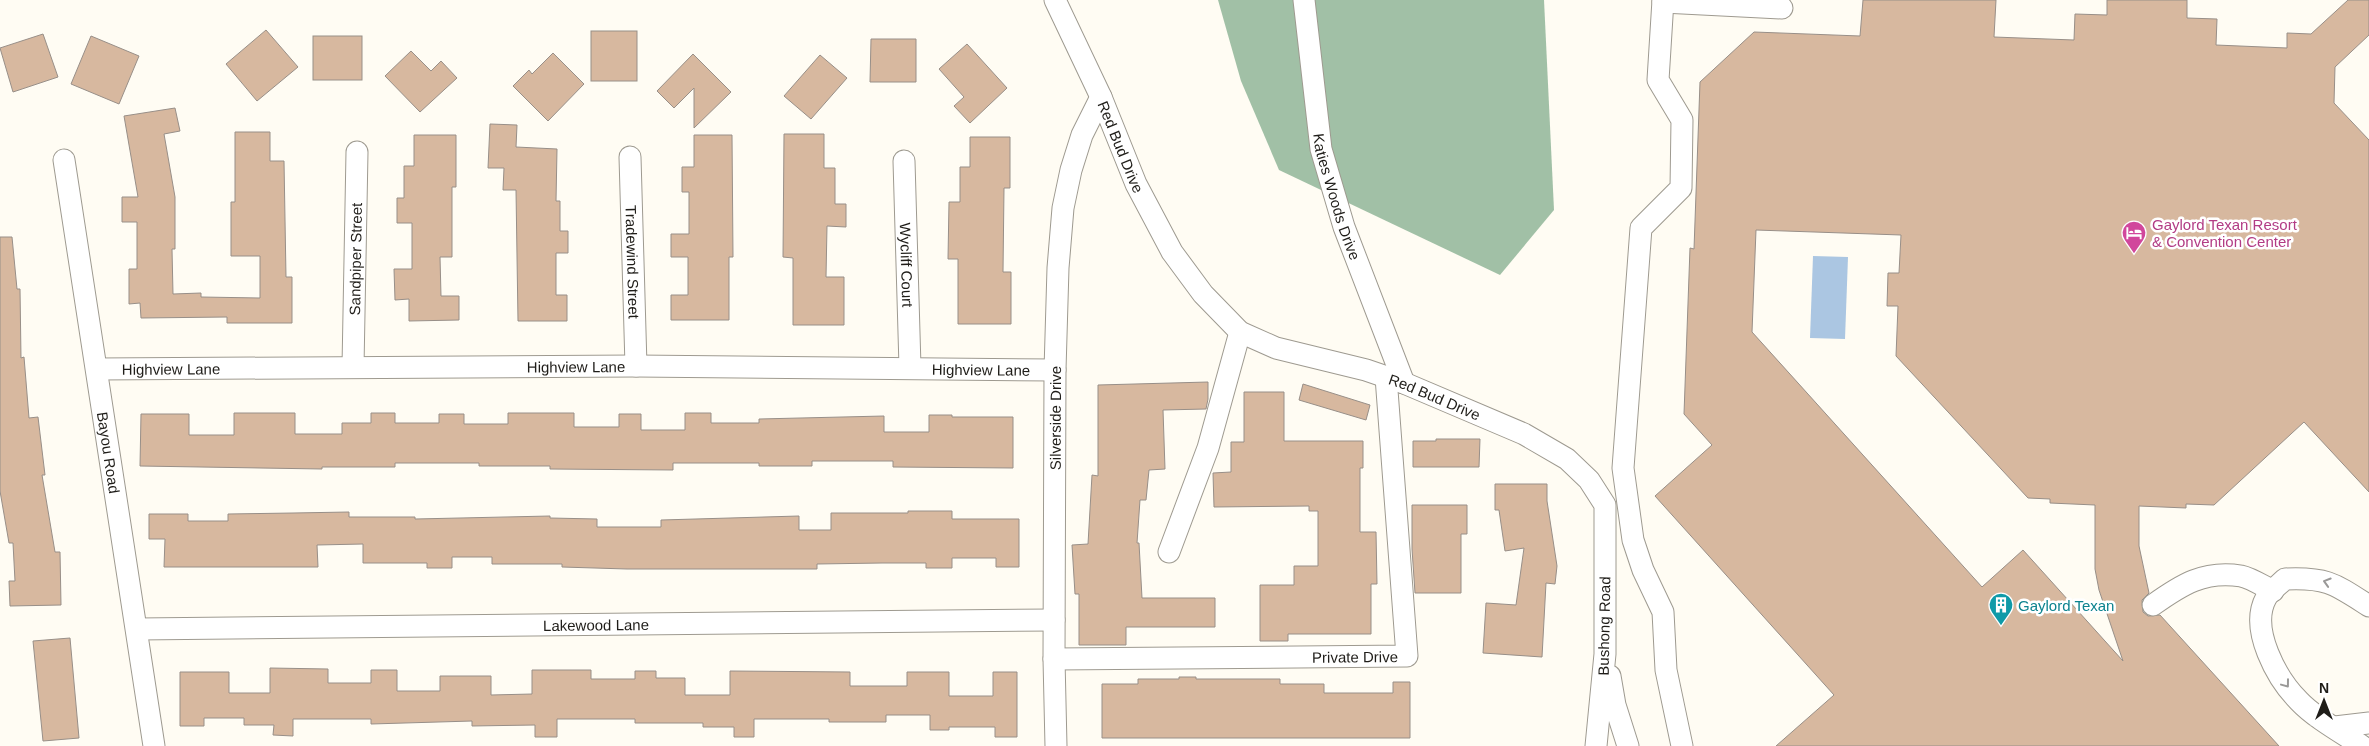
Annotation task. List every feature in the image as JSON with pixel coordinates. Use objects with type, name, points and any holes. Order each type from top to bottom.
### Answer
[{"type":"street","name":"Red Bud Drive","points":[[1055,0],[1101,98],[1136,184],[1172,252],[1203,294],[1240,332],[1276,348],[1366,370],[1395,380],[1524,434],[1567,459],[1589,480],[1605,505]]},
{"type":"street","name":"Katies Woods Drive","points":[[1304,0],[1321,148],[1344,227],[1395,380]]},
{"type":"street","points":[[1682,746],[1666,670],[1662,612],[1643,570],[1633,540],[1623,468],[1642,228],[1681,188],[1682,120],[1658,80],[1663,1],[1782,8]]},
{"type":"street","name":"Silverside Drive","points":[[1056,746],[1054,659],[1055,370],[1058,268],[1063,208],[1071,170],[1082,135],[1101,98]]},
{"type":"street","name":"Sandpiper Street","points":[[353,367],[357,152]]},
{"type":"street","name":"Tradewind Street","points":[[630,157],[636,366]]},
{"type":"street","name":"Bayou Road","points":[[64,160],[138,629],[154,746]]},
{"type":"street","name":"Wycliff Court","points":[[904,161],[910,367]]},
{"type":"street","points":[[1169,552],[1208,448],[1240,332]]},
{"type":"street","name":"Highview Lane","points":[[97,369],[636,366],[910,367],[1055,370]]},
{"type":"street","name":"Private Drive","points":[[1054,659],[1406,656],[1395,380]]},
{"type":"street","name":"Bushong Road","points":[[1596,746],[1606,654],[1605,505]]},
{"type":"street","points":[[2154,605],[2184,584],[2203,576],[2241,576],[2273,591]]},
{"type":"street","points":[[2362,746],[2300,702],[2280,676],[2266,650],[2260,623],[2266,598],[2285,579],[2312,577],[2337,585],[2369,606]]},
{"type":"street","name":"Lakewood Lane","points":[[138,629],[1054,620]]},
{"type":"street","points":[[1606,654],[1615,705],[1628,746]]},
{"type":"street","points":[[2335,727],[2369,723]]},
{"type":"green space","points":[[1218,0],[1544,0],[1554,210],[1500,275],[1279,170],[1241,81]]},
{"type":"water","points":[[1813,256],[1848,257],[1845,339],[1810,338]]},
{"type":"building","name":"Gaylord Texan Resort & Convention Center","points":[[1863,0],[1996,0],[1994,37],[2074,40],[2075,14],[2107,15],[2107,0],[2187,0],[2187,18],[2217,19],[2216,45],[2287,48],[2287,33],[2311,34],[2348,0],[2369,0],[2369,35],[2335,67],[2334,103],[2369,140],[2369,492],[2304,422],[2214,505],[2186,504],[2186,508],[2139,506],[2139,546],[2149,593],[2142,600],[2143,612],[2148,616],[2160,615],[2279,746],[1776,746],[1834,695],[1655,496],[1712,445],[1684,414],[1690,248],[1694,249],[1700,82],[1754,32],[1860,36]],"holes":[[[1756,230],[1901,235],[1899,273],[1888,273],[1887,306],[1898,306],[1896,356],[2028,498],[2050,499],[2050,503],[2095,505],[2095,569],[2099,590],[2123,661],[2023,550],[1982,587],[1752,332]]]},
{"type":"building","points":[[266,30],[298,67],[257,101],[226,64]]},
{"type":"building","points":[[591,31],[637,31],[637,81],[591,81]]},
{"type":"building","points":[[43,34],[58,77],[13,92],[0,48]]},
{"type":"building","points":[[91,36],[139,56],[119,104],[71,84]]},
{"type":"building","points":[[313,36],[362,36],[362,80],[313,80]]},
{"type":"building","points":[[871,39],[916,39],[916,82],[870,82]]},
{"type":"building","points":[[967,44],[1007,88],[970,123],[954,106],[964,97],[939,69]]},
{"type":"building","points":[[411,51],[431,71],[441,61],[457,78],[420,112],[385,76]]},
{"type":"building","points":[[553,53],[584,84],[548,121],[513,86],[529,70],[532,74]]},
{"type":"building","points":[[693,54],[731,92],[694,128],[694,88],[674,108],[657,91]]},
{"type":"building","points":[[820,55],[847,78],[811,119],[784,96]]},
{"type":"building","points":[[175,108],[180,131],[164,134],[175,197],[175,249],[172,249],[173,294],[201,293],[201,297],[260,298],[260,256],[231,256],[231,202],[235,202],[235,132],[270,132],[270,161],[284,161],[286,277],[292,277],[292,323],[227,323],[227,317],[141,318],[140,303],[129,304],[129,269],[137,269],[137,222],[122,222],[122,197],[138,197],[124,116]]},
{"type":"building","points":[[490,124],[517,125],[516,147],[557,149],[556,201],[560,201],[560,231],[568,231],[568,253],[556,253],[556,295],[567,295],[567,321],[518,321],[516,190],[503,190],[504,168],[488,168]]},
{"type":"building","points":[[784,134],[824,134],[824,168],[835,168],[835,204],[846,204],[846,227],[827,226],[826,277],[844,277],[844,325],[793,325],[793,258],[783,257]]},
{"type":"building","points":[[414,135],[456,135],[456,187],[452,187],[452,257],[440,257],[441,296],[459,296],[459,320],[409,321],[409,299],[395,300],[394,269],[412,269],[412,223],[397,223],[397,198],[404,198],[404,166],[414,166]]},
{"type":"building","points":[[694,135],[732,135],[733,257],[729,257],[729,320],[671,320],[671,295],[688,295],[688,257],[671,257],[671,234],[689,234],[689,192],[682,192],[682,167],[694,167]]},
{"type":"building","points":[[970,137],[1010,137],[1010,188],[1004,188],[1003,272],[1011,272],[1011,324],[958,324],[958,259],[948,259],[949,202],[960,202],[960,167],[970,167]]},
{"type":"building","points":[[0,237],[12,237],[17,289],[20,289],[21,358],[24,357],[29,418],[38,417],[45,475],[42,475],[55,552],[60,552],[61,605],[10,606],[9,581],[15,581],[13,543],[9,543],[0,491]]},
{"type":"building","points":[[1208,382],[1206,409],[1163,410],[1165,469],[1149,470],[1146,500],[1140,500],[1137,543],[1139,543],[1142,598],[1215,598],[1215,627],[1126,627],[1126,645],[1079,645],[1079,594],[1075,594],[1072,545],[1088,544],[1092,475],[1098,476],[1098,385]]},
{"type":"building","points":[[1303,384],[1370,405],[1366,420],[1299,400]]},
{"type":"building","points":[[1244,392],[1284,392],[1284,441],[1363,441],[1363,468],[1360,468],[1360,532],[1376,532],[1377,584],[1371,584],[1371,634],[1288,634],[1288,641],[1260,641],[1260,585],[1294,585],[1294,566],[1318,566],[1318,511],[1309,511],[1309,506],[1214,507],[1213,473],[1231,472],[1231,442],[1244,442]]},
{"type":"building","points":[[234,413],[295,413],[295,434],[342,434],[342,423],[371,423],[371,413],[395,413],[395,423],[439,423],[439,414],[464,414],[464,424],[508,424],[508,413],[574,413],[574,427],[619,427],[619,414],[641,414],[641,430],[685,430],[685,413],[711,413],[711,423],[759,423],[759,419],[884,416],[884,432],[929,432],[929,415],[1013,417],[1013,468],[893,467],[893,461],[812,461],[812,466],[759,466],[759,463],[673,463],[673,470],[550,469],[550,466],[479,466],[479,463],[395,463],[395,467],[322,467],[322,469],[140,466],[141,414],[189,414],[189,435],[234,435]]},
{"type":"building","points":[[1436,439],[1480,439],[1479,467],[1413,467],[1413,441],[1436,441]]},
{"type":"building","points":[[1495,484],[1547,484],[1547,501],[1557,566],[1555,584],[1546,583],[1542,657],[1483,653],[1486,603],[1516,605],[1524,548],[1505,551],[1499,510],[1495,510]]},
{"type":"building","points":[[1412,505],[1467,505],[1467,534],[1461,534],[1461,593],[1415,593]]},
{"type":"building","points":[[908,511],[952,511],[952,519],[1019,519],[1019,567],[996,567],[996,558],[952,558],[952,568],[926,568],[926,563],[882,563],[817,564],[817,569],[627,569],[562,567],[562,564],[492,564],[492,557],[452,557],[452,568],[427,568],[427,563],[363,563],[363,544],[317,545],[318,567],[164,567],[165,539],[149,539],[149,514],[188,514],[188,521],[228,521],[228,514],[349,512],[349,517],[415,517],[415,519],[550,516],[550,518],[597,519],[597,527],[661,527],[661,520],[799,516],[799,530],[831,530],[831,513],[908,513]]},
{"type":"building","points":[[70,638],[79,738],[43,741],[33,641]]},
{"type":"building","points":[[270,668],[328,669],[328,683],[371,683],[371,670],[397,670],[397,691],[440,691],[440,676],[491,676],[491,695],[532,694],[532,670],[591,670],[591,679],[635,679],[635,671],[656,671],[656,678],[685,678],[685,695],[730,695],[730,671],[850,672],[850,686],[907,686],[907,672],[949,672],[949,696],[993,696],[993,672],[1017,672],[1017,737],[995,737],[995,727],[949,727],[949,730],[930,730],[930,715],[886,715],[886,722],[829,722],[829,719],[754,719],[754,737],[734,737],[734,727],[703,727],[703,723],[635,723],[635,719],[557,719],[557,737],[535,737],[535,725],[472,726],[472,721],[371,724],[371,719],[293,719],[293,736],[273,735],[274,725],[244,725],[244,718],[204,718],[204,726],[180,726],[180,672],[229,672],[229,693],[270,693]]},
{"type":"building","points":[[1179,677],[1196,677],[1196,679],[1280,679],[1280,684],[1324,684],[1324,693],[1393,693],[1393,682],[1410,682],[1410,738],[1102,738],[1102,684],[1138,684],[1138,679],[1179,679]]},
{"type":"place","name":"Gaylord Texan Resort & Convention Center","points":[[2134,254]]},
{"type":"place","name":"Gaylord Texan","points":[[2001,626]]}]
